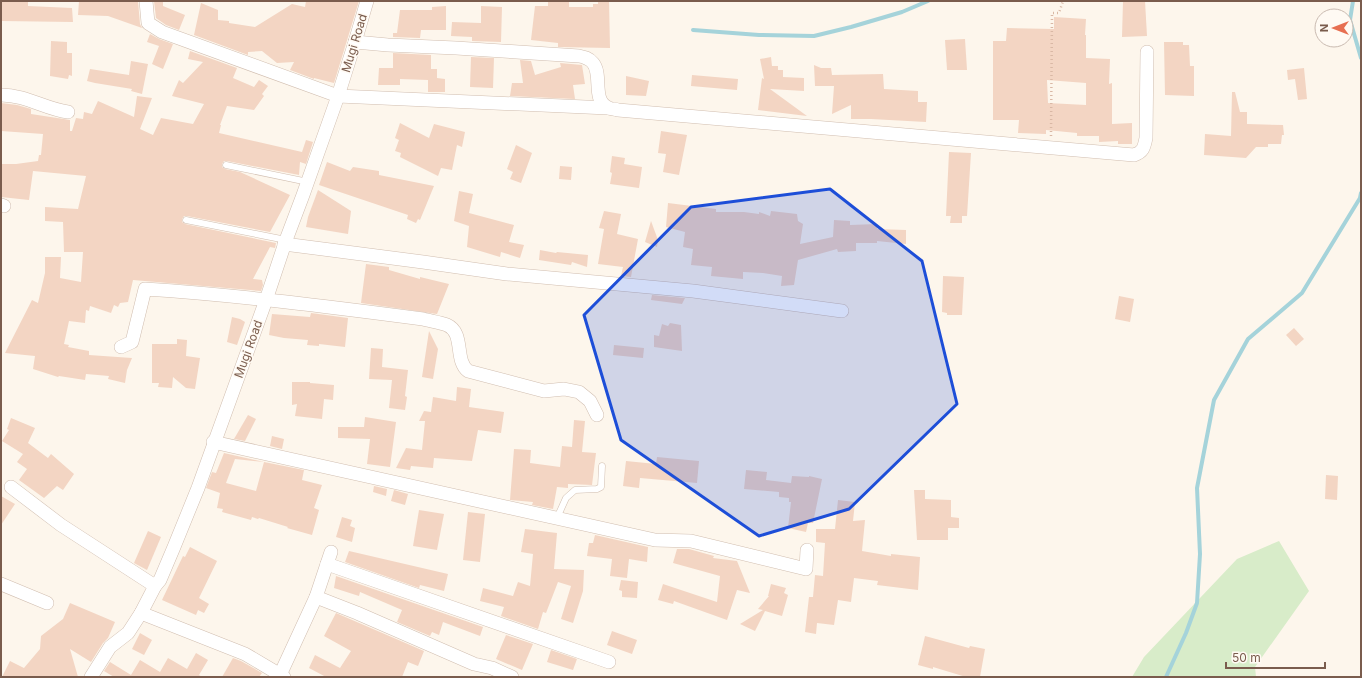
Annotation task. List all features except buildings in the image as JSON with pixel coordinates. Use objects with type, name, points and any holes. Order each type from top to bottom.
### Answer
[{"type":"street","points":[[146,1],[148,23],[162,32],[338,96],[608,108],[1051,149],[1134,155],[1140,153],[1144,147],[1146,138],[1147,52]]},
{"type":"street","name":"Mugi Road","points":[[91,677],[110,647],[128,633],[141,613],[155,586],[160,580],[177,540],[198,488],[266,300],[285,242],[308,182],[338,96],[367,1]]},
{"type":"street","points":[[355,42],[579,56],[587,58],[596,68],[601,102],[608,108]]},
{"type":"street","points":[[1,95],[19,97],[39,103],[54,110],[68,112]]},
{"type":"street","points":[[285,242],[508,274],[693,291],[842,312]]},
{"type":"street","points":[[120,347],[132,342],[146,289],[266,300],[423,318],[448,325],[457,335],[459,353],[464,368],[468,371],[544,390],[564,389],[579,392],[590,401],[597,415]]},
{"type":"street","points":[[214,442],[655,540],[691,541],[806,569],[807,550]]},
{"type":"street","points":[[11,487],[61,525],[155,586]]},
{"type":"street","points":[[141,613],[245,654],[282,676],[316,598],[329,558],[609,662]]},
{"type":"street","points":[[1,584],[48,603]]},
{"type":"street","points":[[316,598],[357,613],[474,664],[495,677]]},
{"type":"street","points":[[474,664],[492,668],[512,677]]},
{"type":"lane","points":[[226,165],[308,182]]},
{"type":"lane","points":[[186,220],[285,242]]},
{"type":"lane","points":[[557,518],[566,498],[576,490],[599,489],[601,487],[602,466]]},
{"type":"path","points":[[1051,149],[1052,13],[1059,13],[1063,1]]},
{"type":"highlighted area","points":[[830,189],[922,261],[957,404],[849,509],[759,536],[621,440],[584,315],[691,207]]},
{"type":"green space","points":[[1279,541],[1309,591],[1255,667],[1256,677],[1132,677],[1144,657],[1237,559]]},
{"type":"waterway","points":[[693,30],[759,35],[814,36],[902,12],[928,1]]},
{"type":"waterway","points":[[1353,1],[1350,20],[1361,58]]},
{"type":"waterway","points":[[1166,677],[1186,633],[1197,603],[1200,554],[1197,488],[1214,400],[1248,339],[1302,293],[1360,198],[1361,193]]}]
